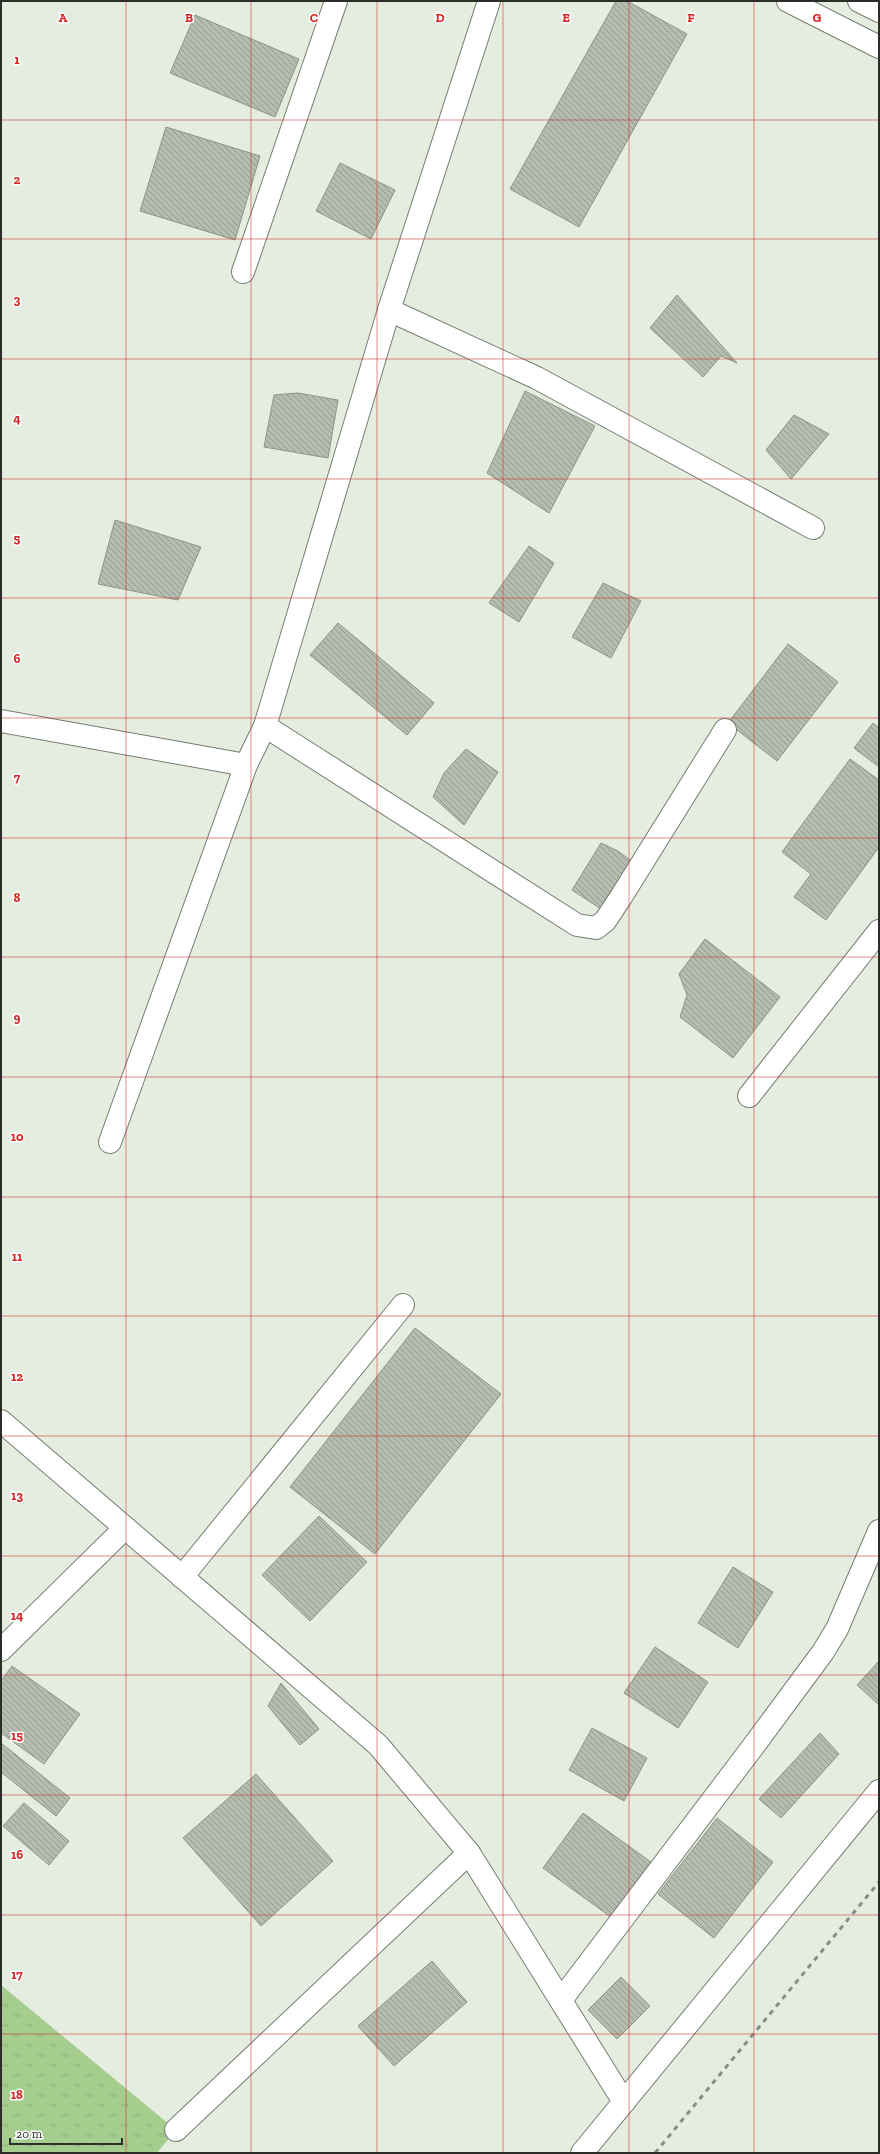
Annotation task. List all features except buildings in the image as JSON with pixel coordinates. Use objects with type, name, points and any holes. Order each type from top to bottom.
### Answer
[{"type":"street","points":[[243,272],[336,1]]},
{"type":"street","points":[[110,1142],[246,765],[265,726],[389,310],[489,1]]},
{"type":"street","points":[[788,1],[879,47]]},
{"type":"street","points":[[859,1],[879,11]]},
{"type":"street","points":[[389,310],[537,378],[812,528]]},
{"type":"street","points":[[1,721],[246,765]]},
{"type":"street","points":[[265,726],[577,925],[596,928],[605,921],[621,897],[725,730]]},
{"type":"street","points":[[749,1096],[879,931]]},
{"type":"street","points":[[182,1577],[403,1305]]},
{"type":"street","points":[[1,1421],[378,1745],[469,1853],[624,2102]]},
{"type":"street","points":[[1,1650],[125,1528]]},
{"type":"street","points":[[561,2000],[752,1748],[822,1652],[837,1628],[879,1531]]},
{"type":"street","points":[[582,2153],[879,1791]]},
{"type":"street","points":[[176,2130],[469,1853]]},
{"type":"green space","points":[[1,1985],[176,2130],[157,2153],[1,2153]]},
{"type":"railway","points":[[655,2153],[879,1882]]}]
